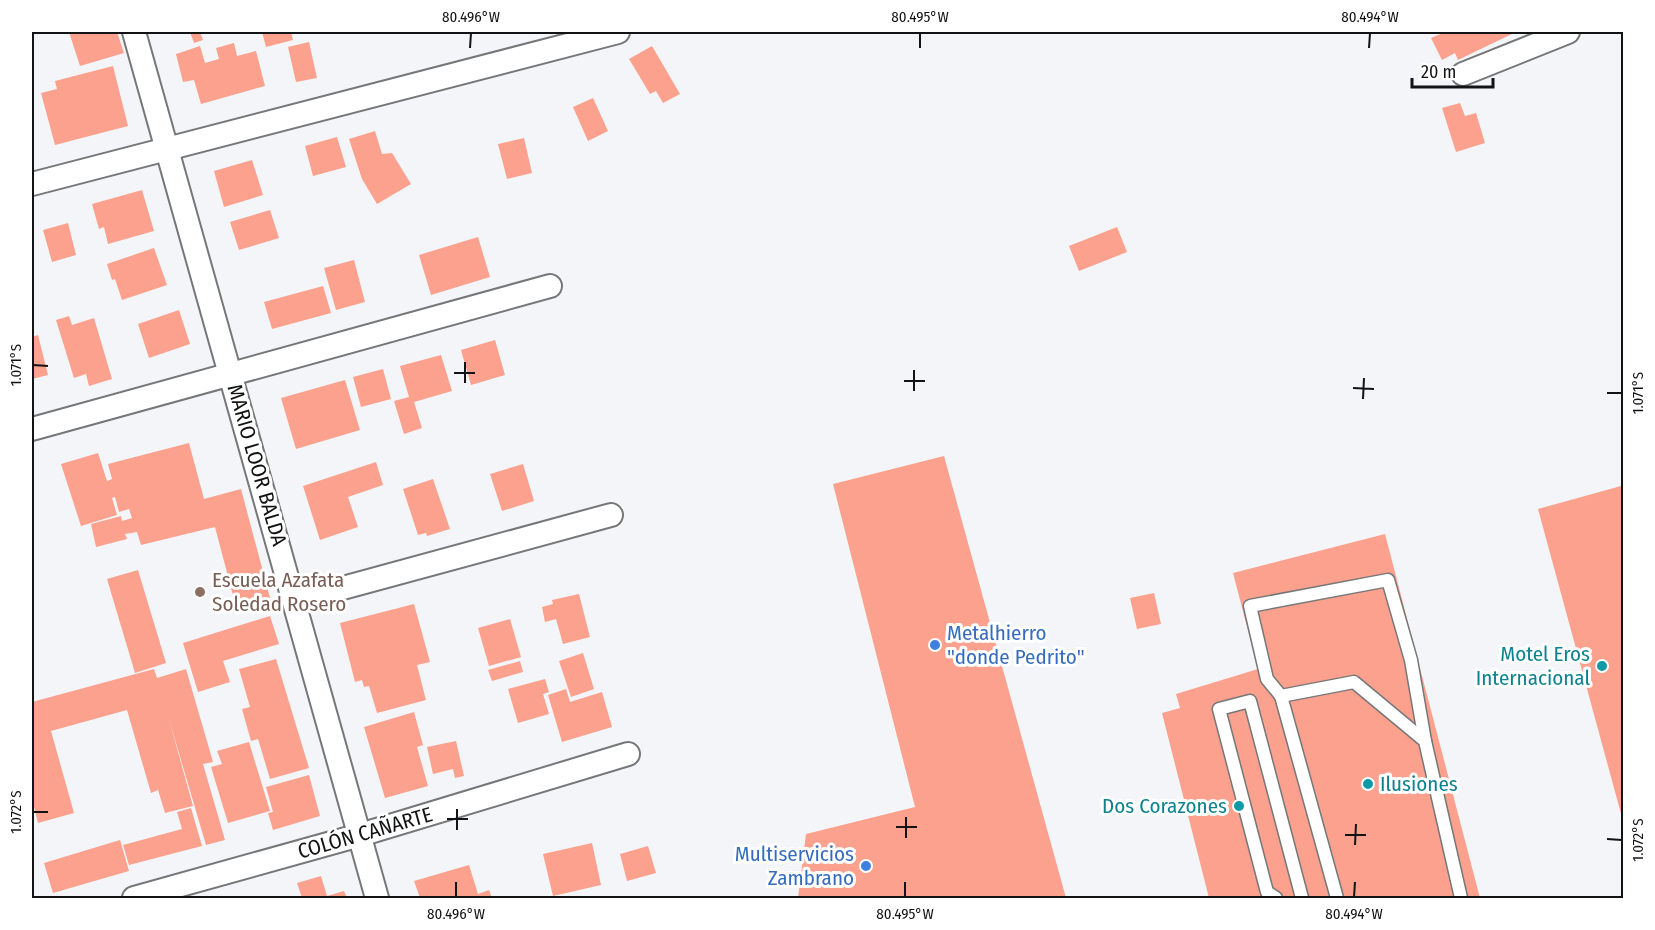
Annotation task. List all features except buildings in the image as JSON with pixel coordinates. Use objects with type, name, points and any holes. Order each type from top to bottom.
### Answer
[{"type":"street","name":"MARIO LOOR BALDA","points":[[134,32],[377,898]]},
{"type":"street","points":[[32,184],[618,32]]},
{"type":"street","points":[[1463,74],[1568,32]]},
{"type":"street","points":[[32,429],[550,286]]},
{"type":"street","points":[[295,601],[611,515]]},
{"type":"street","name":"COLÓN CAÑARTE","points":[[135,898],[360,836],[628,753]]},
{"type":"lane","points":[[1337,898],[1281,696],[1268,678],[1250,606],[1388,580],[1411,660],[1425,741],[1461,898]]},
{"type":"lane","points":[[1281,696],[1354,682],[1425,741]]},
{"type":"lane","points":[[1276,898],[1267,892],[1219,709],[1250,701],[1302,898]]},
{"type":"place","name":"Escuela Azafata Soledad Rosero","points":[[200,592]]},
{"type":"place","name":"Metalhierro \"donde Pedrito\"","points":[[935,645]]},
{"type":"place","name":"Motel Eros Internacional","points":[[1602,666]]},
{"type":"place","name":"Ilusiones","points":[[1368,784]]},
{"type":"place","name":"Dos Corazones","points":[[1239,806]]},
{"type":"place","name":"Multiservicios Zambrano","points":[[866,866]]}]
